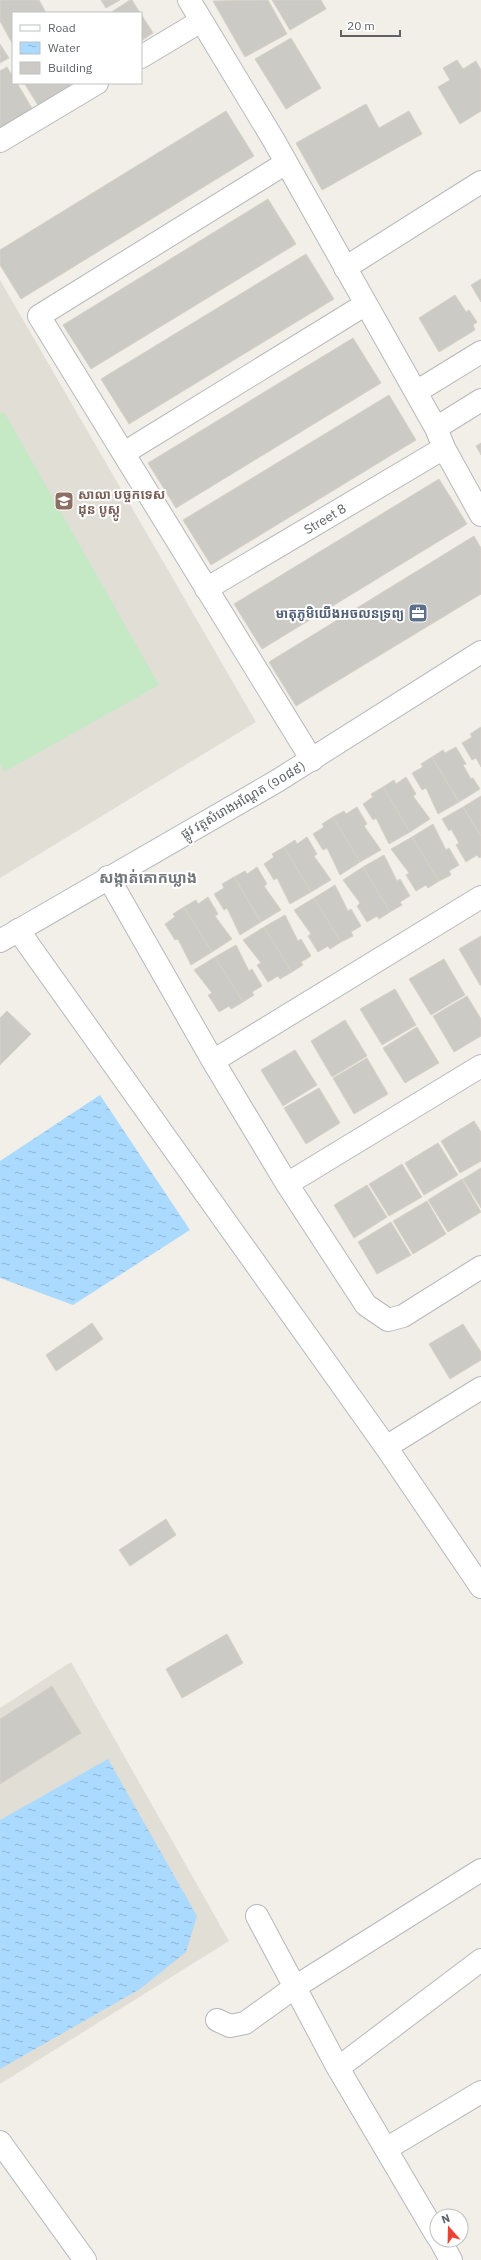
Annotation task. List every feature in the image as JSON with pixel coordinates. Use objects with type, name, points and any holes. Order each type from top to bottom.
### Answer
[{"type":"street","points":[[189,0],[286,163],[416,392],[436,428],[444,448],[481,515]]},
{"type":"street","points":[[142,56],[201,21]]},
{"type":"street","points":[[0,141],[95,84]]},
{"type":"street","points":[[286,163],[39,316],[312,760]]},
{"type":"street","points":[[345,268],[481,182]]},
{"type":"street","points":[[124,453],[366,304]]},
{"type":"street","points":[[416,392],[481,352]]},
{"type":"street","points":[[436,428],[481,400]]},
{"type":"street","name":"Street 8","points":[[206,589],[444,448]]},
{"type":"street","name":"ផ្លូវ វត្តសំរោងអណ្ដែត (១០៨៩)","points":[[9,935],[312,760],[481,652]]},
{"type":"street","points":[[108,877],[213,1061],[287,1184],[366,1305],[388,1320],[403,1316],[481,1267]]},
{"type":"street","points":[[213,1061],[481,896]]},
{"type":"street","points":[[9,935],[386,1448],[481,1587]]},
{"type":"street","points":[[287,1184],[481,1066]]},
{"type":"street","points":[[386,1448],[481,1388]]},
{"type":"street","points":[[217,2020],[230,2026],[245,2023],[295,1986],[481,1870]]},
{"type":"street","points":[[257,1916],[338,2068],[429,2222]]},
{"type":"street","points":[[338,2068],[481,1960]]},
{"type":"street","points":[[386,2149],[481,2092]]},
{"type":"street","points":[[0,2142],[84,2260]]},
{"type":"street","points":[[445,2248],[452,2260]]},
{"type":"shaded area","name":"សាលា បច្ចកទេស ដុន បូស្កូ","points":[[0,280],[256,722],[0,878]]},
{"type":"shaded area","points":[[71,1662],[229,1941],[0,2084],[0,1708]]},
{"type":"green space","points":[[4,412],[159,685],[4,772],[0,764],[0,414]]},
{"type":"water","points":[[100,1095],[190,1230],[73,1305],[0,1278],[0,1161]]},
{"type":"water","points":[[108,1759],[197,1916],[186,1952],[140,1989],[0,2069],[0,1820]]},
{"type":"building","points":[[0,0],[39,0],[45,12],[12,12],[12,43],[0,21]]},
{"type":"building","points":[[101,0],[120,0],[106,8]]},
{"type":"building","points":[[132,0],[139,12],[112,12]]},
{"type":"building","points":[[268,0],[287,34],[245,57],[213,1]]},
{"type":"building","points":[[272,0],[321,0],[326,9],[290,30]]},
{"type":"building","points":[[142,16],[153,33],[142,40]]},
{"type":"building","points":[[291,38],[321,88],[286,109],[255,59]]},
{"type":"building","points":[[0,44],[9,58],[0,63]]},
{"type":"building","points":[[457,60],[463,69],[476,61],[481,70],[481,111],[460,124],[438,87],[450,80],[443,68]]},
{"type":"building","points":[[7,67],[12,75],[12,84],[18,84],[33,110],[0,130],[0,71]]},
{"type":"building","points":[[25,84],[70,84],[71,86],[38,105]]},
{"type":"building","points":[[366,104],[379,128],[409,111],[422,134],[322,190],[296,143]]},
{"type":"building","points":[[226,111],[254,156],[21,299],[0,265],[0,250]]},
{"type":"building","points":[[268,199],[296,244],[91,369],[63,325]]},
{"type":"building","points":[[306,254],[334,299],[129,424],[101,379]]},
{"type":"building","points":[[481,279],[481,302],[471,285]]},
{"type":"building","points":[[455,295],[466,312],[469,310],[477,322],[473,325],[475,330],[439,352],[419,318]]},
{"type":"building","points":[[353,338],[381,383],[176,508],[148,463]]},
{"type":"building","points":[[389,395],[416,440],[211,565],[183,520]]},
{"type":"building","points":[[481,443],[481,455],[476,446]]},
{"type":"building","points":[[439,479],[467,524],[262,649],[234,604]]},
{"type":"building","points":[[474,536],[481,548],[481,594],[296,706],[269,662]]},
{"type":"building","points":[[481,727],[481,767],[476,758],[472,760],[462,743],[472,737],[470,734]]},
{"type":"building","points":[[456,747],[466,764],[463,765],[471,779],[473,778],[480,789],[459,802],[432,757],[443,750],[445,753]]},
{"type":"building","points":[[432,757],[459,802],[438,814],[426,788],[422,790],[412,773],[423,767],[421,764]]},
{"type":"building","points":[[406,777],[416,794],[413,796],[430,819],[410,832],[383,787],[394,780],[396,784]]},
{"type":"building","points":[[383,787],[410,832],[389,844],[376,818],[373,820],[363,804],[373,797],[371,794]]},
{"type":"building","points":[[481,796],[481,836],[463,807]]},
{"type":"building","points":[[357,807],[367,824],[364,826],[381,850],[360,862],[333,817],[344,811],[346,814]]},
{"type":"building","points":[[463,807],[481,836],[481,857],[479,858],[477,855],[466,862],[456,845],[459,843],[451,829],[449,831],[442,819]]},
{"type":"building","points":[[333,817],[360,862],[340,875],[327,848],[323,850],[313,834],[324,827],[322,824]]},
{"type":"building","points":[[433,824],[446,850],[449,848],[459,865],[449,871],[451,875],[439,881],[412,837]]},
{"type":"building","points":[[307,837],[317,854],[314,856],[331,880],[311,892],[284,847],[295,840],[297,844]]},
{"type":"building","points":[[412,837],[439,881],[428,888],[426,885],[416,891],[406,875],[409,873],[391,849]]},
{"type":"building","points":[[284,847],[311,892],[290,904],[277,878],[274,880],[264,864],[274,857],[272,854]]},
{"type":"building","points":[[384,855],[397,881],[400,879],[410,896],[400,902],[402,905],[390,912],[363,867]]},
{"type":"building","points":[[257,867],[267,884],[264,886],[281,910],[261,922],[234,877],[245,871],[247,874]]},
{"type":"building","points":[[363,867],[390,912],[379,919],[377,916],[367,922],[357,906],[360,903],[343,880]]},
{"type":"building","points":[[234,877],[261,922],[240,935],[227,908],[224,910],[214,894],[224,888],[222,884]]},
{"type":"building","points":[[335,885],[348,911],[351,909],[361,926],[351,932],[353,936],[341,942],[314,898]]},
{"type":"building","points":[[208,897],[218,914],[215,916],[232,939],[212,952],[184,907],[196,900],[198,904]]},
{"type":"building","points":[[314,898],[341,942],[330,949],[328,946],[318,952],[308,936],[311,934],[294,910]]},
{"type":"building","points":[[184,907],[212,952],[191,965],[178,939],[175,940],[165,924],[175,917],[173,914]]},
{"type":"building","points":[[285,915],[298,941],[301,939],[311,956],[301,962],[303,965],[292,972],[264,927]]},
{"type":"building","points":[[264,927],[292,972],[280,979],[278,976],[268,982],[257,965],[261,963],[243,940]]},
{"type":"building","points":[[481,936],[481,985],[480,985],[459,949]]},
{"type":"building","points":[[236,945],[249,971],[252,969],[262,986],[252,992],[254,995],[243,1002],[215,957]]},
{"type":"building","points":[[215,957],[243,1002],[231,1009],[229,1006],[219,1012],[208,995],[212,993],[194,970]]},
{"type":"building","points":[[444,959],[465,995],[431,1015],[409,979]]},
{"type":"building","points":[[395,989],[416,1025],[382,1045],[360,1009]]},
{"type":"building","points":[[467,996],[481,1019],[481,1036],[454,1052],[433,1016]]},
{"type":"building","points":[[7,1011],[31,1034],[0,1065],[0,1018]]},
{"type":"building","points":[[345,1020],[367,1056],[332,1077],[311,1041]]},
{"type":"building","points":[[417,1027],[439,1063],[405,1083],[383,1048]]},
{"type":"building","points":[[295,1050],[317,1085],[283,1106],[261,1070]]},
{"type":"building","points":[[367,1058],[388,1094],[354,1114],[333,1078]]},
{"type":"building","points":[[319,1088],[340,1123],[306,1144],[284,1108]]},
{"type":"building","points":[[474,1121],[481,1132],[481,1161],[460,1173],[441,1141]]},
{"type":"building","points":[[438,1143],[458,1175],[424,1195],[405,1163]]},
{"type":"building","points":[[402,1164],[422,1197],[389,1216],[369,1184]]},
{"type":"building","points":[[481,1168],[481,1208],[463,1179]]},
{"type":"building","points":[[462,1179],[481,1212],[448,1232],[428,1200]]},
{"type":"building","points":[[367,1185],[387,1217],[354,1238],[334,1205]]},
{"type":"building","points":[[427,1201],[446,1234],[413,1254],[393,1221]]},
{"type":"building","points":[[391,1222],[411,1255],[377,1274],[358,1242]]},
{"type":"building","points":[[92,1323],[103,1339],[56,1371],[46,1355]]},
{"type":"building","points":[[463,1324],[481,1352],[481,1360],[450,1379],[429,1344]]},
{"type":"building","points":[[166,1519],[176,1535],[130,1566],[119,1550]]},
{"type":"building","points":[[227,1634],[243,1663],[182,1698],[166,1669]]},
{"type":"building","points":[[52,1686],[81,1733],[0,1784],[0,1719]]},
{"type":"place","name":"សាលា បច្ចកទេស ដុន បូស្កូ","points":[[64,501]]},
{"type":"place","name":"មាតុភូមិយើងអចលនទ្រព្យ","points":[[418,613]]},
{"type":"district","name":"សង្កាត់គោកឃ្លាង","points":[[148,877]]}]
